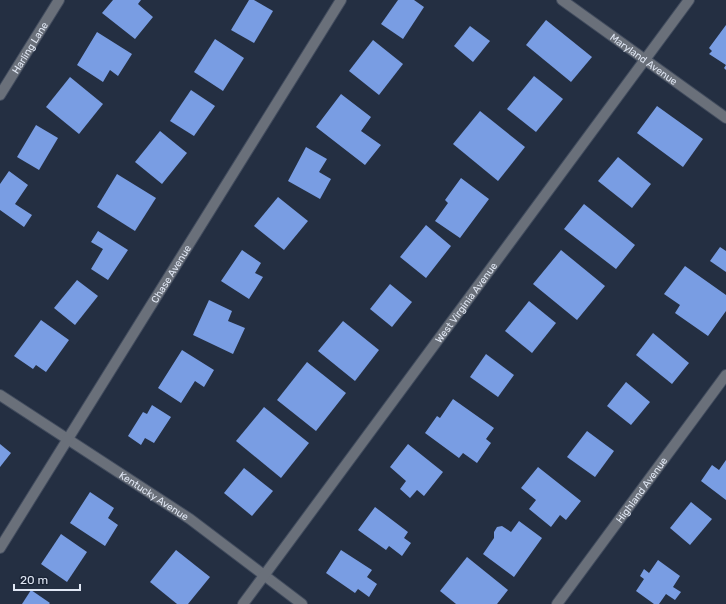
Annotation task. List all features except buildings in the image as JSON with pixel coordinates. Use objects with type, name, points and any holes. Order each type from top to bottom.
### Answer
[{"type":"street","name":"Harling Lane","points":[[0,95],[59,0]]},
{"type":"street","name":"Chase Avenue","points":[[0,548],[341,0]]},
{"type":"street","name":"Maryland Avenue","points":[[562,0],[726,118]]},
{"type":"street","name":"West Virginia Avenue","points":[[243,604],[689,0]]},
{"type":"street","name":"Highland Avenue","points":[[557,604],[726,375]]},
{"type":"street","name":"Kentucky Avenue","points":[[0,395],[190,519],[302,604]]}]
